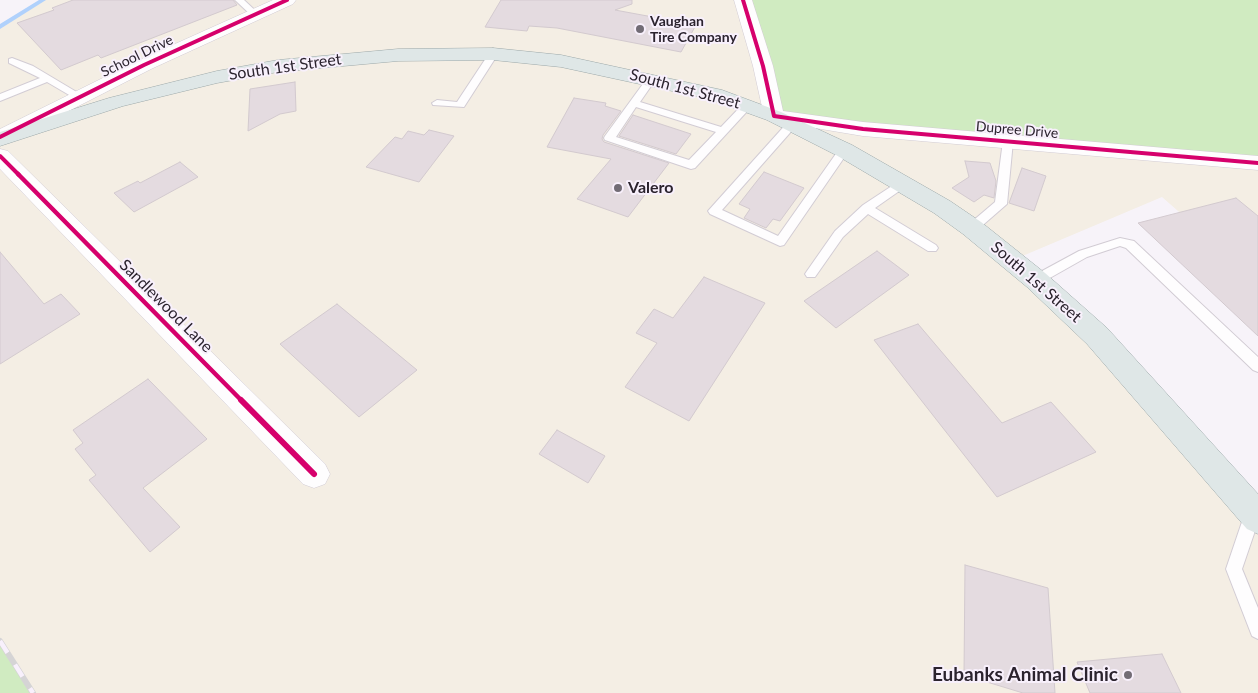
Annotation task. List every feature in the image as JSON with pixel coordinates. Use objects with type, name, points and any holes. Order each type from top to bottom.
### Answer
[{"type":"main road","name":"South 1st Street","points":[[0,138],[116,102],[176,86],[243,72],[359,57],[493,54],[561,61],[715,94],[783,120],[844,150],[942,207],[972,228],[1036,280],[1097,336],[1256,514]]},
{"type":"street","name":"School Drive","points":[[0,138],[144,65],[286,0]]},
{"type":"street","points":[[743,0],[763,66],[783,120]]},
{"type":"street","name":"Dupree Drive","points":[[783,120],[863,129],[1258,163]]},
{"type":"street","name":"Sandlewood Lane","points":[[0,156],[314,474]]},
{"type":"lane","points":[[239,0],[256,14]]},
{"type":"lane","points":[[436,103],[460,105],[493,54]]},
{"type":"lane","points":[[12,61],[48,78],[80,97]]},
{"type":"lane","points":[[0,98],[48,78]]},
{"type":"lane","points":[[651,79],[609,138],[691,165],[747,106]]},
{"type":"lane","points":[[634,103],[723,131]]},
{"type":"lane","points":[[783,120],[714,211],[780,242],[844,150]]},
{"type":"lane","points":[[972,228],[1002,204],[1008,141]]},
{"type":"lane","points":[[811,274],[839,234],[867,208],[901,184]]},
{"type":"lane","points":[[867,208],[932,248]]},
{"type":"lane","points":[[1036,280],[1082,254],[1120,242],[1130,244],[1258,366]]},
{"type":"lane","points":[[1256,514],[1234,569],[1258,630]]},
{"type":"shaded area","points":[[43,0],[744,0],[1258,163],[1258,281],[1162,197],[1013,260],[1258,518],[1258,693],[33,693],[0,641],[0,27]]},
{"type":"green space","points":[[743,0],[1258,0],[1258,163],[774,116]]},
{"type":"green space","points":[[0,641],[33,693],[0,693]]},
{"type":"building","points":[[73,0],[233,0],[237,5],[101,58],[98,55],[61,70],[17,23],[54,10],[52,8]]},
{"type":"building","points":[[501,0],[632,0],[632,4],[615,10],[696,25],[681,52],[557,28],[529,26],[527,31],[485,27]]},
{"type":"building","points":[[295,82],[296,111],[280,114],[248,131],[250,89]]},
{"type":"building","points":[[574,98],[606,103],[605,106],[621,111],[603,135],[602,139],[604,142],[669,163],[628,217],[577,199],[611,159],[547,147]]},
{"type":"building","name":"Valero","points":[[633,115],[691,134],[676,154],[619,136]]},
{"type":"building","points":[[429,130],[454,136],[419,182],[366,167],[395,137],[402,139],[408,131],[424,135]]},
{"type":"building","points":[[965,161],[990,163],[996,181],[994,198],[984,195],[974,202],[952,188],[969,177]]},
{"type":"building","points":[[180,162],[198,177],[134,212],[114,193],[138,181],[140,183]]},
{"type":"building","points":[[1022,168],[1046,176],[1034,211],[1009,203]]},
{"type":"building","points":[[764,172],[804,188],[780,221],[773,219],[766,228],[744,218],[750,209],[739,204]]},
{"type":"building","points":[[1236,198],[1258,216],[1258,336],[1138,223]]},
{"type":"building","points":[[877,251],[909,275],[836,328],[804,301]]},
{"type":"building","points":[[0,252],[44,304],[61,294],[80,314],[0,364]]},
{"type":"building","points":[[704,277],[765,303],[689,421],[625,387],[657,343],[636,333],[654,309],[673,318]]},
{"type":"building","points":[[337,304],[417,370],[359,417],[280,344]]},
{"type":"building","points":[[918,324],[1002,423],[1051,402],[1096,452],[997,497],[874,340]]},
{"type":"building","points":[[148,379],[207,439],[143,488],[180,527],[150,552],[89,480],[96,475],[75,449],[83,443],[73,430]]},
{"type":"building","points":[[557,430],[605,456],[588,483],[539,454]]},
{"type":"building","points":[[965,565],[1048,588],[1055,693],[1023,693],[964,675]]},
{"type":"building","name":"Eubanks Animal Clinic","points":[[1162,654],[1181,693],[1090,693],[1077,662]]},
{"type":"waterway","points":[[0,27],[43,0]]},
{"type":"railway","points":[[0,641],[33,693]]},
{"type":"cycle path","points":[[0,137],[144,65],[287,0]]},
{"type":"cycle path","points":[[743,0],[763,66],[774,116],[863,129],[1258,163]]},
{"type":"cycle path","points":[[0,156],[314,474]]},
{"type":"place","name":"Vaughan Tire Company","points":[[640,29]]},
{"type":"place","name":"Valero","points":[[618,188]]},
{"type":"place","name":"Eubanks Animal Clinic","points":[[1128,675]]}]
